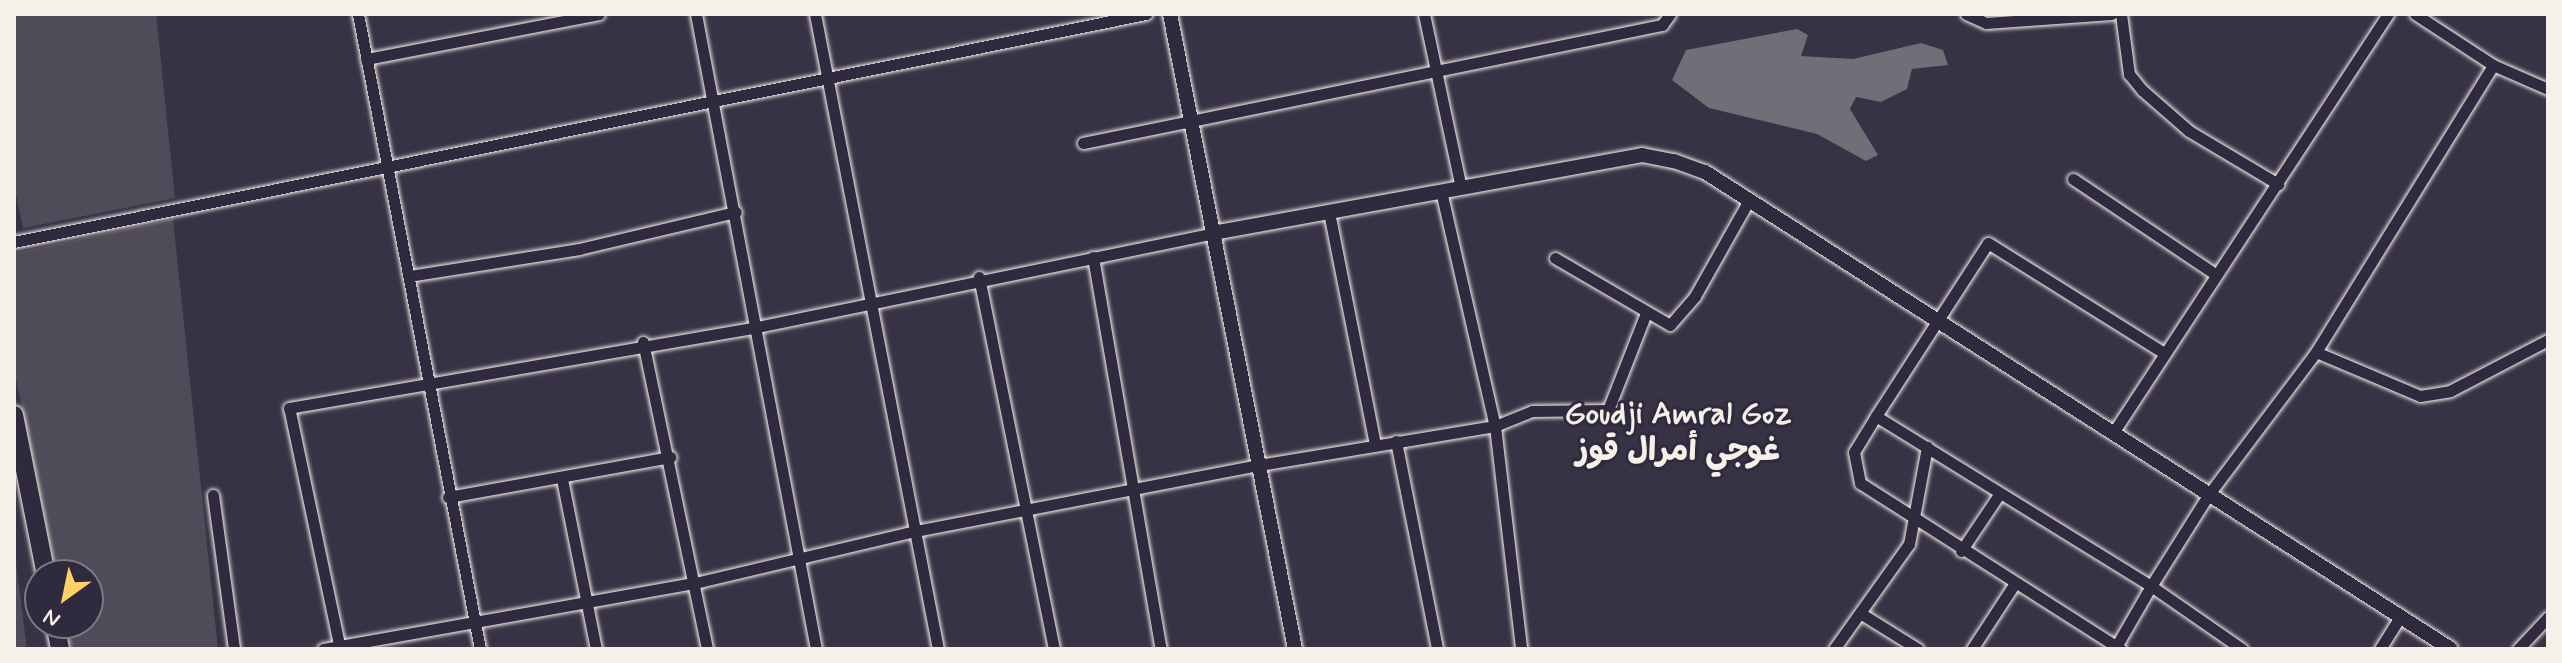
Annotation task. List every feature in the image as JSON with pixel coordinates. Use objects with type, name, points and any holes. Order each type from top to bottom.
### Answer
[{"type":"highway","points":[[14,415],[19,460],[42,559]]},
{"type":"street","points":[[358,14],[448,497],[480,649]]},
{"type":"street","points":[[366,59],[599,14]]},
{"type":"street","points":[[696,14],[736,212],[816,649]]},
{"type":"street","points":[[815,14],[938,649]]},
{"type":"street","points":[[14,242],[387,164],[1146,14]]},
{"type":"street","points":[[1170,14],[1295,649]]},
{"type":"street","points":[[1424,14],[1461,188]]},
{"type":"street","points":[[1083,143],[1435,67],[1662,25],[1670,14]]},
{"type":"street","points":[[1966,14],[1977,23],[2112,14]]},
{"type":"street","points":[[2121,14],[2129,74],[2142,90],[2189,131],[2278,184]]},
{"type":"street","points":[[2113,433],[2388,14]]},
{"type":"street","points":[[2415,14],[2493,65],[2548,89]]},
{"type":"street","points":[[2164,353],[1988,243],[1876,416],[1853,469],[1860,483],[1914,522],[2119,647],[2151,586],[2209,494],[2316,352],[2493,65]]},
{"type":"street","points":[[340,647],[289,408],[643,342],[757,327],[869,299],[979,277],[1642,155],[1705,172],[2451,649]]},
{"type":"street","points":[[2073,179],[2215,274]]},
{"type":"street","points":[[1441,191],[1495,426],[1521,649]]},
{"type":"street","points":[[1555,258],[1646,313],[1677,322],[1749,200]]},
{"type":"street","points":[[409,276],[579,249],[736,212]]},
{"type":"street","points":[[1329,212],[1375,445]]},
{"type":"street","points":[[1093,257],[1161,649]]},
{"type":"street","points":[[979,277],[1054,649]]},
{"type":"street","points":[[323,649],[695,583],[798,562],[915,531],[1259,465],[1495,426],[1560,406],[1616,405],[1646,313]]},
{"type":"street","points":[[2316,352],[2420,396],[2450,391],[2548,340]]},
{"type":"street","points":[[643,342],[670,457],[707,649]]},
{"type":"street","points":[[1876,416],[1998,496],[2151,586],[2242,649]]},
{"type":"street","points":[[1396,441],[1437,649]]},
{"type":"street","points":[[1834,649],[1909,544],[1927,447]]},
{"type":"street","points":[[448,497],[562,479],[670,457]]},
{"type":"street","points":[[562,479],[596,649]]},
{"type":"street","points":[[213,495],[234,649]]},
{"type":"street","points":[[1961,551],[1998,496]]},
{"type":"street","points":[[1972,649],[2015,583]]},
{"type":"street","points":[[1860,613],[1918,649]]},
{"type":"street","points":[[2380,649],[2400,617]]},
{"type":"street","points":[[2518,649],[2548,617]]},
{"type":"shaded area","points":[[14,14],[156,14],[175,198],[23,228],[14,186]]},
{"type":"shaded area","points":[[1797,29],[1808,35],[1801,56],[1853,59],[1921,43],[1943,50],[1948,65],[1912,69],[1907,89],[1881,102],[1856,97],[1850,109],[1878,155],[1866,161],[1817,134],[1709,108],[1672,80],[1686,50]]},
{"type":"shaded area","points":[[173,219],[218,649],[72,649],[70,639],[104,639],[104,559],[54,559],[14,370],[14,253]]},
{"type":"shaded area","points":[[14,547],[27,649],[14,649]]},
{"type":"district","name":"Goudji Amral Goz غوجي أمرال قوز","points":[[1678,434]]}]
